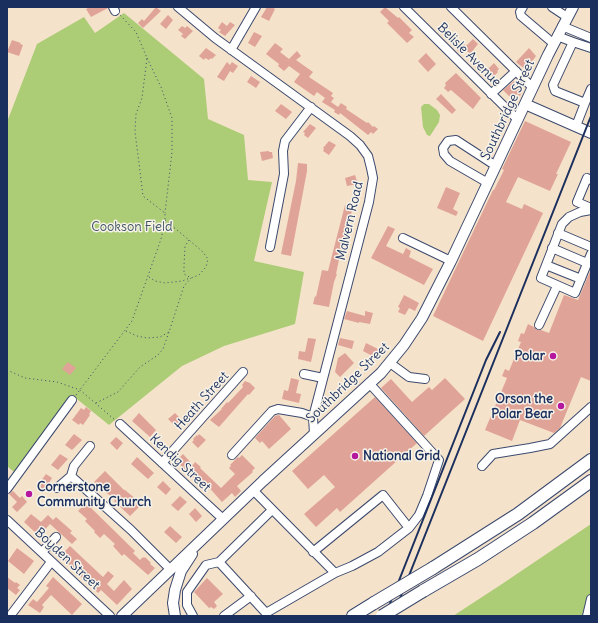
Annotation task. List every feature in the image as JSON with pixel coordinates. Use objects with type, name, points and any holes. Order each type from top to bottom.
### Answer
[{"type":"highway","points":[[353,616],[433,568],[518,514],[591,460]]},
{"type":"highway","points":[[382,616],[478,559],[527,527],[591,481]]},
{"type":"main road","name":"Southbridge Street","points":[[122,616],[223,519],[369,383],[404,346],[417,327],[451,261],[573,7]]},
{"type":"main road","points":[[526,104],[591,133]]},
{"type":"main road","points":[[172,603],[179,576],[197,545]]},
{"type":"main road","points":[[170,569],[170,596],[175,616]]},
{"type":"street","name":"Malvern Road","points":[[178,7],[197,24],[350,136],[360,145],[368,156],[372,168],[373,178],[369,202],[313,417],[314,434]]},
{"type":"street","points":[[232,50],[256,7]]},
{"type":"street","name":"Belisle Avenue","points":[[404,7],[518,120]]},
{"type":"street","points":[[451,7],[533,88]]},
{"type":"street","points":[[523,7],[520,12],[521,16],[556,40],[573,42],[591,48]]},
{"type":"street","points":[[552,7],[565,21],[591,38]]},
{"type":"street","points":[[573,42],[553,85],[555,91],[585,104]]},
{"type":"street","points":[[491,94],[516,71]]},
{"type":"street","points":[[576,126],[591,89]]},
{"type":"street","points":[[270,248],[284,174],[283,151],[285,141],[311,107]]},
{"type":"street","points":[[488,183],[450,161],[444,154],[443,148],[448,141],[456,140],[496,166]]},
{"type":"street","points":[[591,180],[586,178],[577,202],[591,209]]},
{"type":"street","points":[[591,209],[570,217],[562,224],[541,278],[575,293],[591,254]]},
{"type":"street","points":[[558,233],[591,247]]},
{"type":"street","points":[[403,238],[451,261]]},
{"type":"street","points":[[552,248],[588,263]]},
{"type":"street","points":[[546,265],[581,279]]},
{"type":"street","points":[[539,325],[557,286]]},
{"type":"street","points":[[390,362],[409,377],[425,379]]},
{"type":"street","name":"Heath Street","points":[[162,463],[243,372]]},
{"type":"street","points":[[304,374],[323,378]]},
{"type":"street","points":[[219,562],[266,613],[334,573],[352,566],[378,552],[409,528],[419,515],[439,460],[369,383]]},
{"type":"street","points":[[7,489],[72,400]]},
{"type":"street","points":[[482,466],[493,454],[550,444],[591,407]]},
{"type":"street","points":[[232,455],[272,411],[278,409],[302,413],[313,417]]},
{"type":"street","name":"Kendig Street","points":[[120,424],[223,519]]},
{"type":"street","points":[[57,488],[71,476],[74,466],[90,446]]},
{"type":"street","points":[[71,476],[131,530],[170,569]]},
{"type":"street","points":[[254,490],[334,573]]},
{"type":"street","points":[[313,552],[383,495],[409,528]]},
{"type":"street","points":[[193,616],[187,605],[187,592],[206,565],[219,562],[272,510]]},
{"type":"street","name":"Boyden Street","points":[[7,520],[110,616]]},
{"type":"street","points":[[42,552],[56,537]]},
{"type":"street","points":[[10,616],[51,562]]},
{"type":"street","points":[[224,616],[251,596]]},
{"type":"street","points":[[587,616],[591,599]]},
{"type":"path","points":[[72,400],[132,321],[161,239],[165,220],[172,152],[172,118],[161,87],[136,32],[114,9]]},
{"type":"path","points":[[147,58],[142,98],[136,114],[135,132],[138,163],[143,196],[165,213]]},
{"type":"path","points":[[148,276],[155,281],[165,283],[182,281],[199,275],[206,267],[208,259],[203,252],[165,220]]},
{"type":"path","points":[[189,240],[185,246],[184,274],[190,278]]},
{"type":"path","points":[[96,404],[118,392],[140,367],[158,355],[163,349],[184,286],[190,278]]},
{"type":"path","points":[[125,330],[137,336],[147,338],[160,337],[169,332]]},
{"type":"path","points":[[7,370],[25,378],[57,382],[80,390],[120,424]]},
{"type":"green space","name":"Cookson Field","points":[[124,13],[204,79],[208,119],[244,135],[248,180],[272,182],[254,261],[304,272],[295,324],[224,346],[182,366],[109,425],[72,395],[14,472],[7,466],[7,122],[37,44],[84,17],[95,33]]},
{"type":"green space","points":[[424,104],[429,104],[437,110],[440,115],[439,122],[430,136],[427,135],[423,127],[421,107]]},
{"type":"green space","points":[[591,524],[591,616],[453,616],[502,584]]},
{"type":"building","points":[[90,7],[108,8],[91,17],[86,9]]},
{"type":"building","points":[[156,7],[161,11],[143,28],[138,23],[142,19],[144,21]]},
{"type":"building","points":[[267,7],[272,7],[275,9],[269,21],[261,17]]},
{"type":"building","points":[[385,7],[398,18],[399,17],[412,30],[409,33],[414,37],[407,43],[387,23],[389,21],[380,12]]},
{"type":"building","points":[[168,15],[173,20],[166,29],[160,24]]},
{"type":"building","points":[[222,22],[227,26],[230,22],[235,25],[225,36],[219,32],[221,30],[218,28]]},
{"type":"building","points":[[182,26],[185,28],[187,26],[193,31],[185,39],[181,36],[183,34],[178,30]]},
{"type":"building","points":[[254,32],[262,36],[255,47],[248,43]]},
{"type":"building","points":[[473,39],[478,44],[470,54],[464,48],[460,53],[456,49],[463,43],[466,46]]},
{"type":"building","points":[[12,40],[23,45],[19,56],[7,52]]},
{"type":"building","points":[[275,43],[283,49],[280,52],[289,59],[297,51],[301,56],[296,60],[313,72],[309,77],[333,93],[331,96],[334,98],[331,102],[338,107],[341,103],[347,107],[346,109],[378,129],[373,134],[371,132],[368,135],[340,113],[339,115],[334,112],[335,110],[322,102],[325,98],[317,92],[314,96],[294,82],[300,74],[289,66],[284,71],[278,66],[279,64],[266,54]]},
{"type":"building","points":[[206,48],[216,55],[212,59],[211,58],[209,60],[205,58],[204,60],[199,56]]},
{"type":"building","points":[[529,48],[536,56],[526,70],[516,62]]},
{"type":"building","points":[[426,53],[436,64],[428,72],[418,61]]},
{"type":"building","points":[[227,62],[230,65],[232,62],[238,66],[233,73],[230,71],[224,81],[217,77]]},
{"type":"building","points":[[494,63],[499,69],[493,77],[487,70]]},
{"type":"building","points":[[456,73],[481,98],[473,109],[451,90],[448,92],[444,88],[446,85],[445,83]]},
{"type":"building","points":[[251,76],[260,82],[256,88],[247,82]]},
{"type":"building","points":[[514,81],[523,89],[520,96],[517,94],[512,99],[503,90]]},
{"type":"building","points":[[441,94],[456,110],[452,114],[436,99]]},
{"type":"building","points":[[281,104],[292,112],[286,119],[275,111]]},
{"type":"building","points":[[525,121],[571,142],[550,191],[518,177],[506,202],[522,209],[524,204],[543,213],[483,341],[433,316],[504,170],[502,169]]},
{"type":"building","points":[[310,124],[316,128],[308,138],[303,132]]},
{"type":"building","points":[[329,141],[336,145],[329,155],[323,151],[323,148]]},
{"type":"building","points":[[260,152],[272,152],[273,158],[262,161]]},
{"type":"building","points":[[298,163],[307,164],[307,171],[291,256],[281,254],[296,181]]},
{"type":"building","points":[[355,175],[358,184],[347,186],[345,178]]},
{"type":"building","points":[[446,187],[460,193],[453,209],[458,212],[456,216],[437,208]]},
{"type":"building","points":[[345,205],[353,207],[341,250],[329,307],[313,304],[322,270],[328,271]]},
{"type":"building","points":[[388,226],[395,229],[386,246],[403,254],[406,248],[411,251],[409,257],[433,269],[424,285],[371,258]]},
{"type":"building","name":"Polar","points":[[591,269],[591,381],[581,377],[560,428],[554,433],[520,420],[512,441],[485,430],[507,378],[502,376],[505,369],[509,371],[521,342],[518,341],[521,333],[524,334],[528,324],[537,330],[549,333],[564,295],[578,300]]},
{"type":"building","points":[[404,295],[419,303],[415,311],[409,308],[405,315],[398,312],[400,308],[398,307]]},
{"type":"building","points":[[347,311],[365,316],[365,311],[373,313],[370,324],[344,319]]},
{"type":"building","points":[[308,338],[316,339],[311,362],[298,359],[299,351],[305,352]]},
{"type":"building","points":[[340,338],[354,341],[352,349],[338,345]]},
{"type":"building","points":[[366,343],[380,350],[376,358],[363,351]]},
{"type":"building","points":[[345,353],[354,363],[340,377],[335,372],[338,358]]},
{"type":"building","points":[[68,362],[76,368],[70,375],[62,369]]},
{"type":"building","points":[[291,378],[299,380],[296,393],[301,394],[299,403],[282,399],[284,390],[288,391]]},
{"type":"building","points":[[445,378],[465,399],[424,436],[381,388],[391,379],[412,402],[429,387],[432,390]]},
{"type":"building","points":[[245,381],[250,383],[255,388],[219,427],[210,420],[243,387],[242,385]]},
{"type":"building","name":"National Grid","points":[[375,397],[417,443],[340,512],[337,508],[316,527],[304,514],[335,487],[324,475],[308,489],[292,471]]},
{"type":"building","points":[[86,407],[91,411],[89,414],[90,415],[83,425],[80,423],[79,425],[72,420],[81,408],[84,410]]},
{"type":"building","points":[[139,413],[156,430],[150,437],[132,421]]},
{"type":"building","points":[[175,413],[182,420],[176,427],[168,419]]},
{"type":"building","points":[[279,415],[291,429],[269,449],[262,441],[260,443],[255,438],[275,416]]},
{"type":"building","points":[[74,434],[82,440],[72,450],[65,445]]},
{"type":"building","points":[[199,434],[206,440],[198,448],[192,442],[194,440],[193,439]]},
{"type":"building","points":[[116,437],[123,443],[117,450],[110,443]]},
{"type":"building","points":[[60,454],[68,459],[58,470],[51,465]]},
{"type":"building","points":[[183,454],[193,465],[195,462],[201,467],[200,468],[221,488],[235,474],[229,468],[238,457],[239,458],[242,455],[255,468],[252,471],[253,472],[237,486],[241,491],[235,497],[232,493],[222,502],[205,483],[202,486],[176,461]]},
{"type":"building","points":[[137,457],[154,473],[148,479],[131,464]]},
{"type":"building","points":[[105,471],[124,490],[142,504],[130,516],[114,501],[115,500],[94,482]]},
{"type":"building","points":[[46,474],[52,478],[44,491],[37,486]]},
{"type":"building","points":[[163,481],[171,489],[166,495],[157,487]]},
{"type":"building","points":[[13,491],[20,498],[22,496],[27,502],[17,512],[12,507],[17,502],[9,494]]},
{"type":"building","points":[[180,496],[187,502],[178,511],[171,505]]},
{"type":"building","points":[[86,503],[135,551],[133,553],[140,560],[145,557],[151,563],[150,564],[155,568],[148,575],[124,554],[122,556],[113,546],[115,544],[104,534],[100,538],[94,532],[95,531],[85,521],[87,519],[78,511]]},
{"type":"building","points":[[195,508],[202,516],[196,522],[189,514]]},
{"type":"building","points":[[31,514],[41,522],[48,515],[53,520],[56,517],[72,531],[70,533],[77,539],[72,544],[50,524],[39,536],[24,522]]},
{"type":"building","points":[[170,526],[182,537],[176,543],[164,532]]},
{"type":"building","points":[[70,546],[103,577],[108,571],[114,576],[107,584],[114,591],[124,580],[132,589],[117,605],[101,590],[98,593],[60,556]]},
{"type":"building","points":[[17,548],[34,561],[24,574],[8,561]]},
{"type":"building","points":[[7,577],[20,585],[17,588],[20,590],[16,595],[7,588]]},
{"type":"building","points":[[53,577],[82,604],[72,615],[51,595],[42,605],[44,607],[40,613],[28,605],[33,599],[37,602],[49,588],[46,586]]},
{"type":"building","points":[[207,578],[223,594],[214,602],[217,606],[214,609],[211,607],[209,608],[194,592]]},
{"type":"railway","points":[[393,616],[591,116]]},
{"type":"railway","points":[[385,616],[486,360],[500,332]]},
{"type":"place","name":"Polar","points":[[553,356]]},
{"type":"place","name":"Orson the Polar Bear","points":[[561,406]]},
{"type":"place","name":"National Grid","points":[[355,456]]},
{"type":"place","name":"Cornerstone Community Church","points":[[29,494]]}]
